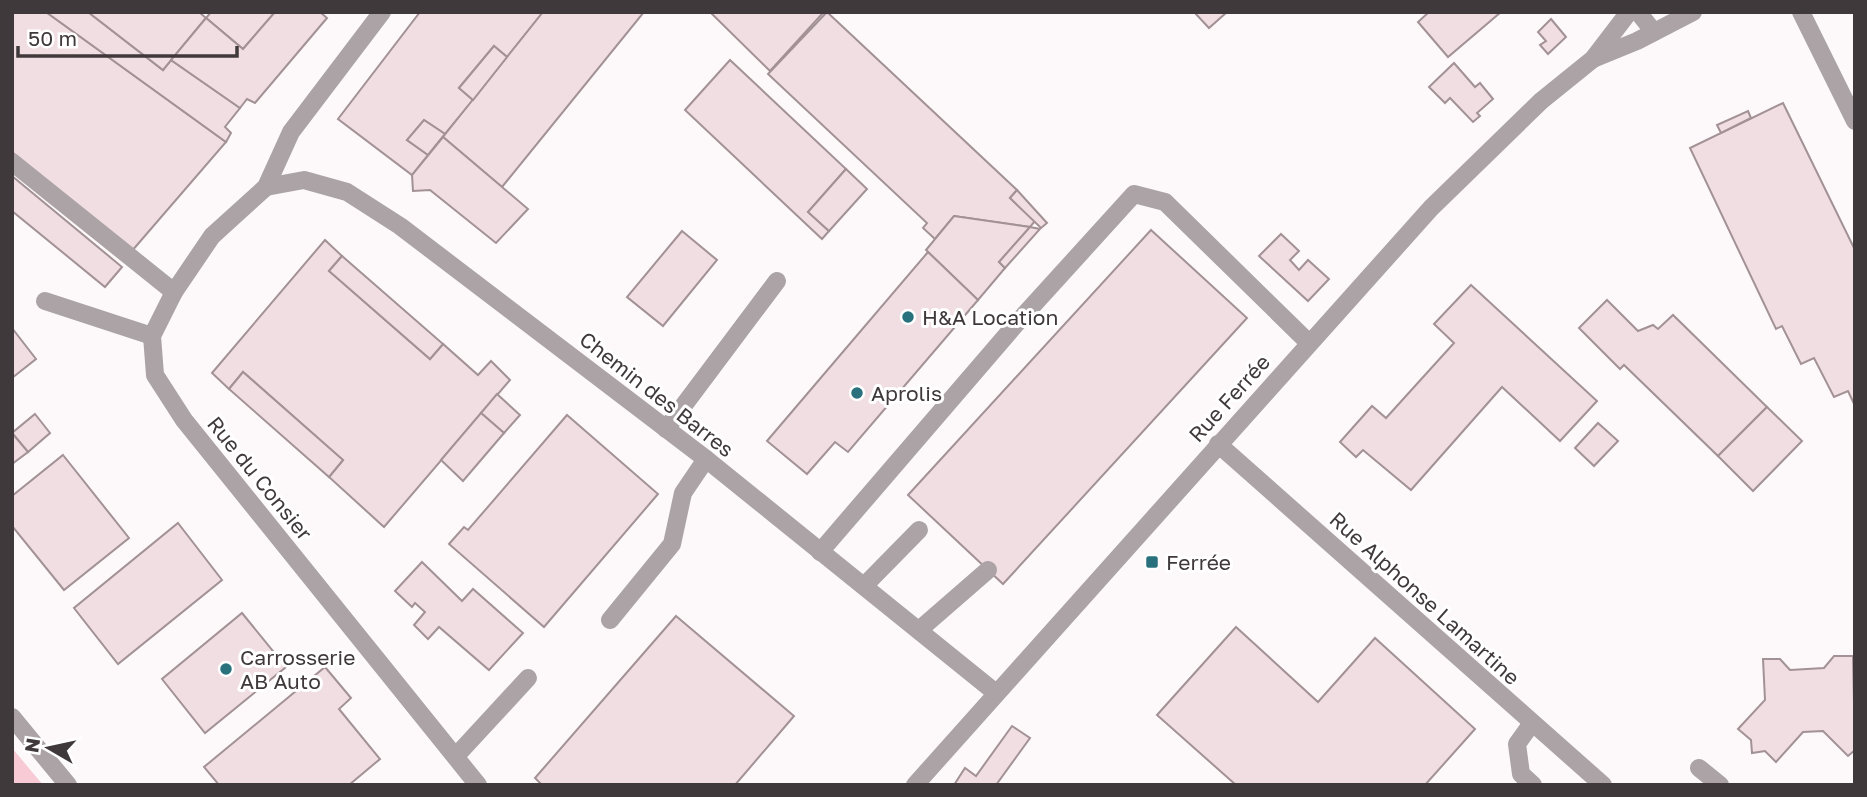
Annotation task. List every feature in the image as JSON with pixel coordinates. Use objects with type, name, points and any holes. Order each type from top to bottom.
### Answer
[{"type":"street","points":[[45,301],[152,336],[174,292],[212,236],[266,187],[291,132],[382,12]]},
{"type":"street","name":"Rue Ferrée","points":[[915,785],[1218,444],[1483,155],[1541,101],[1593,59],[1629,12]]},
{"type":"street","points":[[1638,12],[1654,32]]},
{"type":"street","name":"Rue Ferrée","points":[[1593,59],[1693,12]]},
{"type":"street","points":[[1801,12],[1855,121]]},
{"type":"street","points":[[12,162],[174,292]]},
{"type":"street","name":"Chemin des Barres","points":[[266,187],[304,180],[347,192],[400,226],[706,459],[996,693]]},
{"type":"street","points":[[820,552],[1016,324],[1134,194],[1165,202],[1310,343]]},
{"type":"street","points":[[666,429],[777,281]]},
{"type":"street","name":"Rue du Consier","points":[[152,336],[155,375],[184,420],[478,785]]},
{"type":"street","name":"Rue Alphonse Lamartine","points":[[1218,444],[1602,785]]},
{"type":"street","points":[[610,620],[673,544],[682,493],[706,459]]},
{"type":"street","points":[[864,586],[919,530]]},
{"type":"street","points":[[919,630],[988,570]]},
{"type":"street","points":[[456,756],[528,678]]},
{"type":"street","points":[[12,717],[68,785]]},
{"type":"street","points":[[1532,723],[1517,744],[1521,774],[1533,785]]},
{"type":"street","points":[[1699,768],[1720,785]]},
{"type":"shaded area","points":[[12,748],[43,785],[12,785]]},
{"type":"building","points":[[12,12],[46,12],[226,142],[131,252],[12,152]]},
{"type":"building","points":[[46,12],[88,12],[163,70],[171,60],[240,108],[225,127],[231,133],[226,142]]},
{"type":"building","points":[[88,12],[199,12],[206,18],[163,70]]},
{"type":"building","points":[[211,12],[275,12],[243,49],[206,18]]},
{"type":"building","points":[[275,12],[320,12],[327,18],[255,103],[247,99],[240,108],[171,60],[206,18],[243,49]]},
{"type":"building","points":[[420,12],[543,12],[507,57],[494,46],[459,88],[473,100],[445,134],[424,120],[407,140],[428,155],[412,175],[338,119]]},
{"type":"building","points":[[543,12],[644,12],[502,187],[443,137]]},
{"type":"building","points":[[710,12],[820,12],[822,14],[770,71]]},
{"type":"building","points":[[827,12],[1017,190],[1010,198],[1035,221],[1030,227],[954,216],[935,239],[923,228],[927,223],[768,74]]},
{"type":"building","points":[[1194,12],[1227,12],[1209,28]]},
{"type":"building","points":[[1429,12],[1501,12],[1448,57],[1418,22]]},
{"type":"building","points":[[1551,19],[1566,37],[1548,54],[1540,45],[1546,41],[1538,32]]},
{"type":"building","points":[[494,46],[507,57],[473,100],[459,88]]},
{"type":"building","points":[[730,60],[846,169],[808,212],[829,231],[822,239],[685,110]]},
{"type":"building","points":[[1454,63],[1475,87],[1480,83],[1493,99],[1477,113],[1480,116],[1473,122],[1450,98],[1445,103],[1429,87]]},
{"type":"building","points":[[1783,103],[1855,250],[1855,406],[1848,391],[1834,397],[1814,358],[1801,364],[1782,326],[1776,329],[1690,148]]},
{"type":"building","points":[[1748,111],[1751,118],[1721,133],[1717,125]]},
{"type":"building","points":[[424,120],[445,134],[428,155],[407,140]]},
{"type":"building","points":[[443,137],[528,209],[496,243],[430,190],[413,191],[412,175]]},
{"type":"building","points":[[846,169],[867,189],[829,231],[808,212]]},
{"type":"building","points":[[12,176],[122,267],[105,287],[12,211]]},
{"type":"building","points":[[1017,190],[1047,223],[1041,228],[1010,198]]},
{"type":"building","points":[[954,216],[1030,227],[999,262],[1005,268],[978,300],[926,250]]},
{"type":"building","points":[[1030,227],[1040,229],[1005,268],[999,262]]},
{"type":"building","points":[[1151,230],[1247,318],[1003,584],[908,495]]},
{"type":"building","points":[[682,231],[717,260],[663,326],[627,297]]},
{"type":"building","points":[[1281,234],[1299,251],[1290,260],[1299,270],[1308,260],[1329,279],[1308,301],[1259,256]]},
{"type":"building","points":[[325,240],[342,256],[329,271],[430,359],[443,344],[478,375],[491,361],[510,380],[384,527],[329,477],[343,460],[243,372],[229,389],[212,373]]},
{"type":"building","points":[[928,252],[978,300],[848,452],[835,442],[807,474],[767,441]]},
{"type":"building","points":[[342,256],[443,344],[430,359],[329,271]]},
{"type":"building","points":[[1471,285],[1597,401],[1560,441],[1502,387],[1411,490],[1363,450],[1356,457],[1340,442],[1372,406],[1386,418],[1454,343],[1434,324]]},
{"type":"building","points":[[1607,300],[1638,331],[1653,325],[1658,329],[1673,315],[1767,407],[1718,456],[1624,365],[1620,369],[1579,328]]},
{"type":"building","points":[[12,328],[36,359],[12,378]]},
{"type":"building","points":[[243,372],[343,460],[329,477],[229,389]]},
{"type":"building","points":[[497,394],[520,415],[504,433],[481,413]]},
{"type":"building","points":[[1767,407],[1802,441],[1753,491],[1718,456]]},
{"type":"building","points":[[481,413],[504,433],[463,481],[441,460]]},
{"type":"building","points":[[35,414],[50,433],[28,452],[12,433]]},
{"type":"building","points":[[567,415],[658,494],[544,627],[449,544],[464,527],[468,530]]},
{"type":"building","points":[[1598,423],[1618,441],[1594,466],[1575,448]]},
{"type":"building","points":[[12,433],[28,452],[12,464]]},
{"type":"building","points":[[63,455],[129,538],[64,590],[12,526],[12,496]]},
{"type":"building","points":[[178,523],[222,580],[118,664],[74,608]]},
{"type":"building","points":[[422,562],[462,601],[473,589],[523,633],[489,670],[439,627],[428,639],[414,625],[425,612],[415,603],[412,607],[395,591]]},
{"type":"building","points":[[242,613],[286,667],[205,733],[162,679]]},
{"type":"building","points":[[676,616],[794,716],[735,785],[542,785],[535,778]]},
{"type":"building","points":[[1236,627],[1318,702],[1375,638],[1475,729],[1425,785],[1236,785],[1157,715]]},
{"type":"building","points":[[1834,656],[1853,656],[1855,750],[1848,756],[1823,731],[1803,732],[1776,762],[1765,751],[1752,753],[1751,740],[1738,729],[1765,700],[1763,659],[1780,659],[1790,670],[1824,668]]},
{"type":"building","points":[[325,667],[351,698],[339,709],[380,759],[349,785],[219,785],[204,767]]},
{"type":"building","points":[[1012,726],[1030,738],[996,785],[954,785],[965,768],[976,776]]},
{"type":"place","name":"H&A Location","points":[[908,317]]},
{"type":"place","name":"Aprolis","points":[[857,393]]},
{"type":"place","name":"Ferrée","points":[[1152,562]]},
{"type":"place","name":"Carrosserie AB Auto","points":[[226,669]]}]
